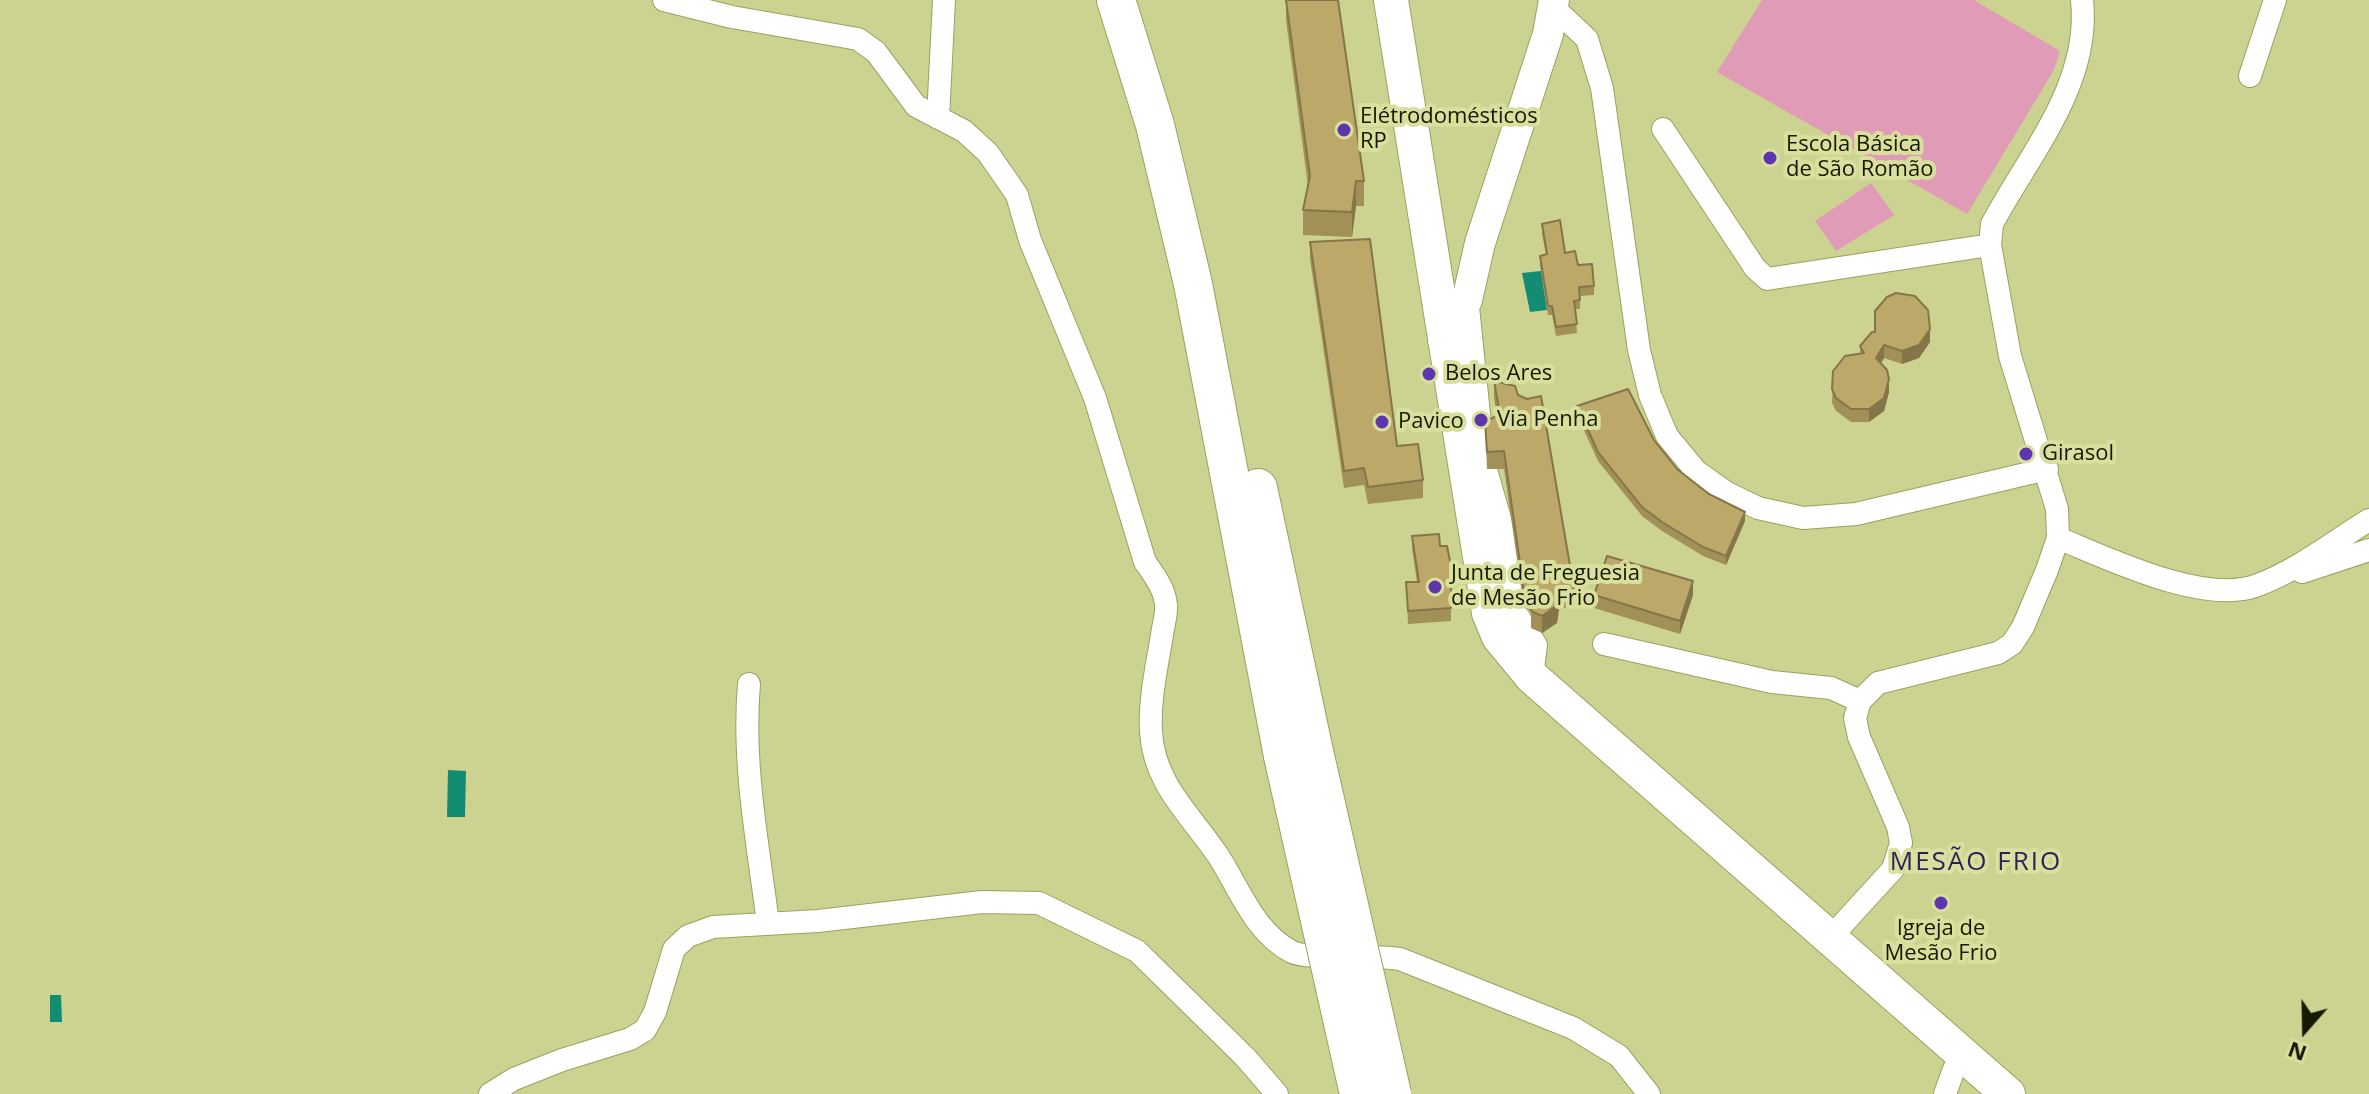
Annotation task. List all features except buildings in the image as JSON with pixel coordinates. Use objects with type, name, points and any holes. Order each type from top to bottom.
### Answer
[{"type":"highway","points":[[1116,0],[1155,125],[1298,752],[1392,1094]]},
{"type":"highway","points":[[1128,0],[1193,197],[1359,1094]]},
{"type":"main road","points":[[1391,0],[1443,271],[1443,340],[1489,613],[1499,637],[1532,677],[2008,1094]]},
{"type":"street","points":[[664,0],[732,17],[858,39],[876,52],[916,106],[964,131],[988,153],[1017,195],[1030,240],[1110,442],[1145,562],[1160,583],[1167,606],[1154,686],[1151,733],[1162,776],[1179,808],[1226,868],[1246,906],[1280,944],[1295,954],[1377,955],[1400,959],[1573,1028],[1619,1056],[1649,1094]]},
{"type":"street","points":[[938,118],[944,0]]},
{"type":"street","points":[[1830,938],[1893,869],[1901,843],[1898,827],[1859,737],[1855,718],[1860,701],[1878,683],[1998,653],[2012,644],[2023,627],[2058,538],[2057,509],[2047,469],[2010,356],[1990,245],[1992,224],[2078,69],[2084,40],[2082,0]]},
{"type":"street","points":[[2250,76],[2275,0]]},
{"type":"street","points":[[1443,340],[1467,300],[1480,243],[1554,4],[1587,39],[1602,88],[1639,350],[1650,395],[1667,436],[1696,471],[1727,493],[1758,508],[1803,518],[1856,514],[2047,469]]},
{"type":"street","points":[[1663,129],[1755,268],[1767,279],[1990,245]]},
{"type":"street","points":[[1480,243],[1443,271],[1467,300],[1484,463],[1501,522],[1516,613],[1536,645],[1532,677]]},
{"type":"street","points":[[2255,587],[2299,565],[2369,520]]},
{"type":"street","points":[[2058,538],[2175,581],[2215,590],[2255,587],[2369,550]]},
{"type":"street","points":[[1604,644],[1772,682],[1831,688],[1860,701]]},
{"type":"street","points":[[749,684],[747,714],[752,792],[768,923]]},
{"type":"street","points":[[490,1094],[515,1087],[645,1030],[655,1012],[667,964],[674,949],[688,936],[713,927],[818,921],[982,902],[1039,903],[1137,951],[1245,1057],[1277,1094]]},
{"type":"street","points":[[1945,1094],[1954,1069],[1966,1057]]},
{"type":"shaded area","points":[[1762,0],[1974,0],[2060,51],[2054,70],[1967,214],[1717,72]]},
{"type":"shaded area","points":[[1871,183],[1894,215],[1836,251],[1815,221]]},
{"type":"water","points":[[1541,271],[1547,310],[1530,312],[1522,273]]},
{"type":"water","points":[[448,770],[466,771],[465,817],[447,817]]},
{"type":"water","points":[[50,995],[61,995],[62,1022],[50,1022]]},
{"type":"place","name":"Elétrodomésticos RP","points":[[1344,130]]},
{"type":"place","name":"Escola Básica de São Romão","points":[[1770,158]]},
{"type":"place","name":"Belos Ares","points":[[1429,374]]},
{"type":"place","name":"Via Penha","points":[[1481,420]]},
{"type":"place","name":"Pavico","points":[[1382,422]]},
{"type":"place","name":"Girasol","points":[[2026,454]]},
{"type":"place","name":"Junta de Freguesia de Mesão Frio","points":[[1435,587]]},
{"type":"place","name":"Igreja de Mesão Frio","points":[[1941,903]]},
{"type":"district","name":"MESÃO FRIO","points":[[1976,863]]}]
